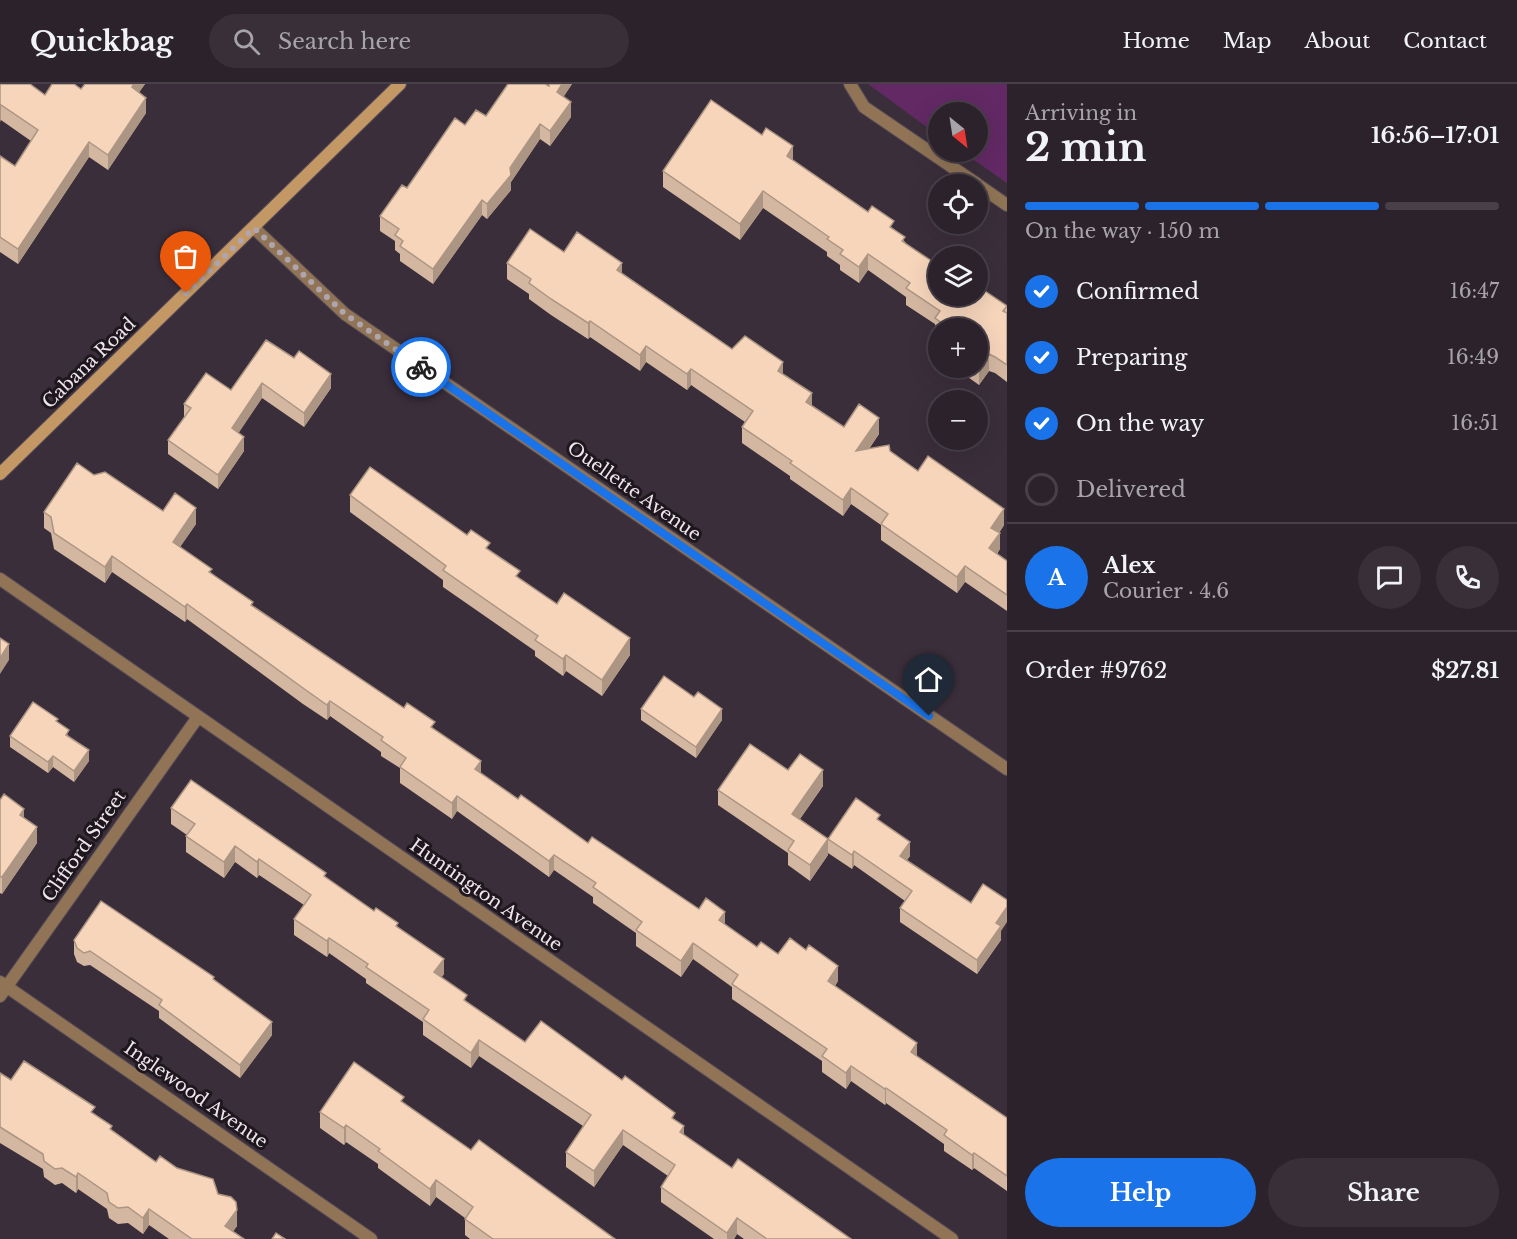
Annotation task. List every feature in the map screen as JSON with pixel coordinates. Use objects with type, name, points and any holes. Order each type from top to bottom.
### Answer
[{"type":"main road","name":"Cabana Road","points":[[0,474],[400,84]]},
{"type":"street","points":[[850,84],[864,107],[961,174]]},
{"type":"street","points":[[988,192],[1007,205]]},
{"type":"street","name":"Ouellette Avenue","points":[[254,228],[345,314],[1007,769]]},
{"type":"street","name":"Huntington Avenue","points":[[0,579],[952,1239]]},
{"type":"street","name":"Clifford Street","points":[[2,988],[198,717]]},
{"type":"street","name":"Inglewood Avenue","points":[[2,988],[371,1239]]},
{"type":"shaded area","points":[[868,84],[1007,84],[1007,183],[977,162],[988,162],[988,102],[928,102],[928,128]]},
{"type":"building","points":[[0,84],[30,84],[45,95],[52,84],[74,84],[81,89],[85,84],[134,84],[132,87],[146,98],[108,155],[89,142],[18,249],[0,237],[0,156],[15,166],[38,130],[0,106]]},
{"type":"building","points":[[508,84],[545,84],[549,86],[549,84],[562,84],[557,92],[571,102],[550,131],[540,124],[510,168],[511,175],[487,204],[482,200],[433,269],[400,246],[403,241],[395,235],[399,229],[380,216],[402,185],[407,188],[455,118],[465,125],[476,110],[486,116]]},
{"type":"building","points":[[711,100],[762,135],[766,128],[793,146],[787,156],[868,212],[872,206],[894,221],[890,227],[905,237],[902,241],[928,259],[928,303],[906,288],[910,283],[868,254],[859,267],[840,254],[843,250],[827,239],[829,237],[763,191],[740,224],[663,171]]},
{"type":"building","points":[[530,229],[564,252],[577,232],[622,263],[617,270],[732,349],[745,336],[783,362],[778,371],[812,393],[806,402],[844,427],[859,404],[879,418],[856,451],[889,445],[890,451],[918,471],[928,456],[1004,509],[991,528],[1000,533],[989,548],[1007,561],[1007,595],[965,566],[957,577],[881,524],[888,514],[851,488],[843,500],[790,463],[792,461],[742,427],[753,411],[691,369],[687,374],[646,346],[640,355],[529,283],[531,279],[507,263]]},
{"type":"building","points":[[988,293],[1007,306],[1003,311],[1007,313],[1007,365],[988,356],[988,318],[935,318],[940,311],[933,306],[988,306]]},
{"type":"building","points":[[266,340],[294,358],[299,351],[331,374],[304,413],[262,383],[232,428],[244,437],[218,475],[168,440],[191,408],[184,404],[206,373],[231,390]]},
{"type":"building","points":[[77,463],[94,475],[105,472],[163,511],[175,493],[196,508],[173,542],[212,569],[209,572],[253,602],[251,605],[404,708],[407,703],[435,722],[431,727],[481,761],[475,769],[518,799],[521,795],[588,843],[592,837],[699,909],[706,898],[725,912],[719,920],[757,947],[761,942],[778,954],[790,938],[806,950],[809,945],[838,966],[828,981],[917,1043],[911,1052],[1007,1118],[1007,1176],[944,1135],[947,1130],[886,1088],[851,1066],[846,1073],[822,1056],[827,1049],[732,984],[738,975],[693,943],[681,961],[636,930],[642,922],[593,887],[596,883],[554,855],[549,861],[457,796],[452,803],[400,767],[406,758],[381,740],[383,737],[330,701],[327,705],[187,604],[185,607],[112,556],[105,567],[54,533],[51,517],[44,512]]},
{"type":"building","points":[[370,467],[467,535],[471,530],[490,543],[486,548],[520,571],[516,576],[557,604],[564,593],[630,638],[602,680],[566,655],[563,659],[535,640],[538,636],[443,570],[446,566],[350,495]]},
{"type":"building","points":[[0,638],[9,644],[0,658]]},
{"type":"building","points":[[664,676],[694,697],[698,692],[722,709],[696,747],[641,709]]},
{"type":"building","points":[[33,702],[58,719],[56,721],[69,730],[66,735],[89,750],[74,771],[53,756],[48,762],[10,736]]},
{"type":"building","points":[[750,744],[788,770],[800,754],[823,770],[792,814],[828,839],[810,865],[788,850],[794,841],[718,790]]},
{"type":"building","points":[[191,780],[326,873],[324,876],[374,911],[376,908],[398,923],[396,926],[444,959],[434,972],[467,995],[464,1000],[525,1042],[541,1021],[622,1080],[625,1076],[675,1113],[672,1118],[684,1126],[680,1132],[732,1168],[738,1159],[851,1239],[767,1239],[737,1218],[727,1233],[661,1187],[675,1165],[623,1130],[594,1171],[566,1152],[591,1115],[479,1040],[471,1053],[423,1019],[429,1010],[366,967],[368,964],[329,938],[327,941],[294,919],[311,895],[259,859],[257,862],[235,846],[224,862],[186,836],[195,824],[171,808]]},
{"type":"building","points":[[4,794],[24,809],[20,815],[37,827],[0,877],[0,800]]},
{"type":"building","points":[[856,798],[880,815],[877,819],[910,842],[900,856],[971,903],[983,884],[1007,900],[1007,907],[996,923],[1001,926],[977,960],[900,908],[912,891],[854,851],[852,855],[828,839]]},
{"type":"building","points":[[101,901],[214,977],[213,979],[272,1022],[240,1065],[159,1005],[162,1000],[90,951],[84,953],[77,948],[74,940]]},
{"type":"building","points":[[24,1061],[95,1107],[91,1112],[112,1126],[110,1129],[156,1162],[160,1156],[177,1168],[213,1179],[218,1194],[231,1197],[236,1202],[237,1210],[225,1226],[244,1239],[192,1239],[149,1209],[143,1218],[128,1207],[118,1208],[109,1202],[107,1193],[78,1173],[76,1177],[62,1168],[55,1169],[44,1161],[43,1154],[0,1127],[0,1073],[11,1080]]},
{"type":"building","points":[[354,1062],[404,1097],[401,1101],[471,1150],[479,1140],[615,1239],[493,1239],[465,1219],[473,1207],[436,1180],[430,1189],[346,1125],[344,1128],[320,1112]]},
{"type":"building","points":[[276,1233],[285,1239],[272,1239]]},
{"type":"way so far","points":[[186,293],[254,228],[345,314],[421,367]]},
{"type":"route","points":[[421,367],[929,716]]}]
